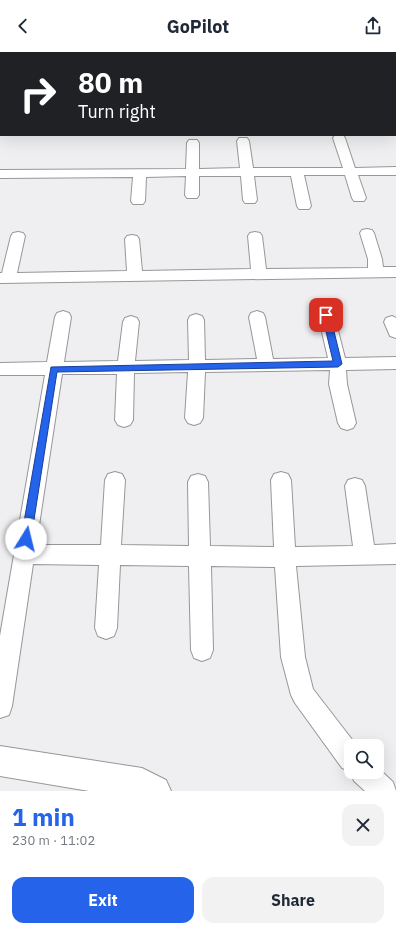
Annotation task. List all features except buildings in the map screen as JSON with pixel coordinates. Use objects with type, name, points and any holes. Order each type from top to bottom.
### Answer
[{"type":"street","points":[[339,138],[360,198]]},
{"type":"street","points":[[243,141],[248,172],[250,200]]},
{"type":"street","points":[[192,195],[193,143]]},
{"type":"street","points":[[0,174],[396,171]]},
{"type":"street","points":[[138,201],[140,172]]},
{"type":"street","points":[[296,172],[304,206]]},
{"type":"street","points":[[367,233],[375,259],[376,273]]},
{"type":"street","points":[[18,236],[4,278],[396,272]]},
{"type":"street","points":[[255,236],[259,274]]},
{"type":"street","points":[[132,239],[134,276]]},
{"type":"street","points":[[326,315],[338,364],[338,384],[347,423]]},
{"type":"street","points":[[0,706],[63,317]]},
{"type":"street","points":[[257,317],[266,365]]},
{"type":"street","points":[[194,418],[197,367],[196,320]]},
{"type":"street","points":[[124,420],[126,368],[131,322]]},
{"type":"street","points":[[0,369],[396,363]]},
{"type":"street","points":[[106,628],[115,480]]},
{"type":"street","points":[[281,480],[285,557],[293,657],[303,695],[344,750]]},
{"type":"street","points":[[198,482],[201,556],[202,650]]},
{"type":"street","points":[[355,486],[365,555]]},
{"type":"street","points":[[24,554],[285,557],[396,554]]},
{"type":"street","points":[[0,761],[142,784],[155,791]]},
{"type":"street","points":[[371,779],[384,791]]},
{"type":"route","points":[[26,539],[54,369],[338,364],[326,315]]}]
